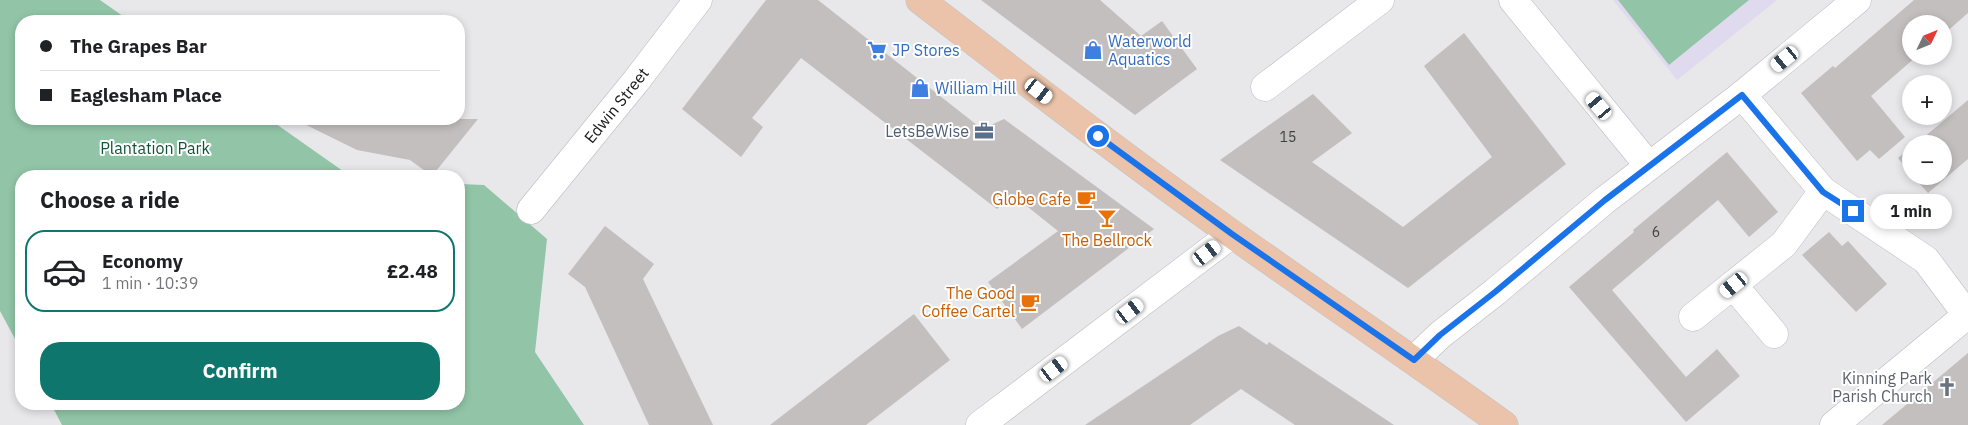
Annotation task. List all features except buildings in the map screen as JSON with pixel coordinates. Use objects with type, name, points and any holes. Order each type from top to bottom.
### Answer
[{"type":"main road","points":[[920,0],[1112,148],[1504,425]]},
{"type":"street","name":"Edwin Street","points":[[531,210],[636,81],[698,0]]},
{"type":"street","points":[[1266,87],[1380,0]]},
{"type":"street","points":[[1513,0],[1649,166]]},
{"type":"street","points":[[1414,360],[1440,335],[1495,292],[1605,200],[1742,95],[1857,0]]},
{"type":"street","points":[[1742,95],[1823,192],[1926,260],[1967,315],[1834,425]]},
{"type":"street","points":[[1693,317],[1784,244],[1823,192]]},
{"type":"street","points":[[980,425],[1232,234]]},
{"type":"street","points":[[1734,285],[1774,334]]},
{"type":"shaded area","points":[[1613,0],[1777,0],[1677,80]]},
{"type":"green space","name":"Plantation Park","points":[[0,0],[100,0],[121,15],[15,15],[15,125],[278,125],[341,170],[15,170],[15,339],[0,311]]},
{"type":"green space","points":[[1618,0],[1749,0],[1669,65]]},
{"type":"green space","points":[[465,184],[484,185],[547,239],[535,352],[584,425],[62,425],[54,410],[465,410]]},
{"type":"place","name":"JP Stores","points":[[877,50]]},
{"type":"place","name":"Waterworld Aquatics","points":[[1093,50]]},
{"type":"place","name":"William Hill","points":[[920,88]]},
{"type":"place","name":"LetsBeWise","points":[[984,131]]},
{"type":"place","name":"Globe Cafe","points":[[1086,199]]},
{"type":"place","name":"The Bellrock","points":[[1107,218]]},
{"type":"place","name":"The Good Coffee Cartel","points":[[1030,302]]},
{"type":"place","name":"Kinning Park Parish Church","points":[[1947,387]]},
{"type":"route","points":[[1098,136],[1232,234],[1414,360],[1440,335],[1495,292],[1605,200],[1742,95],[1823,192],[1853,211]]}]
